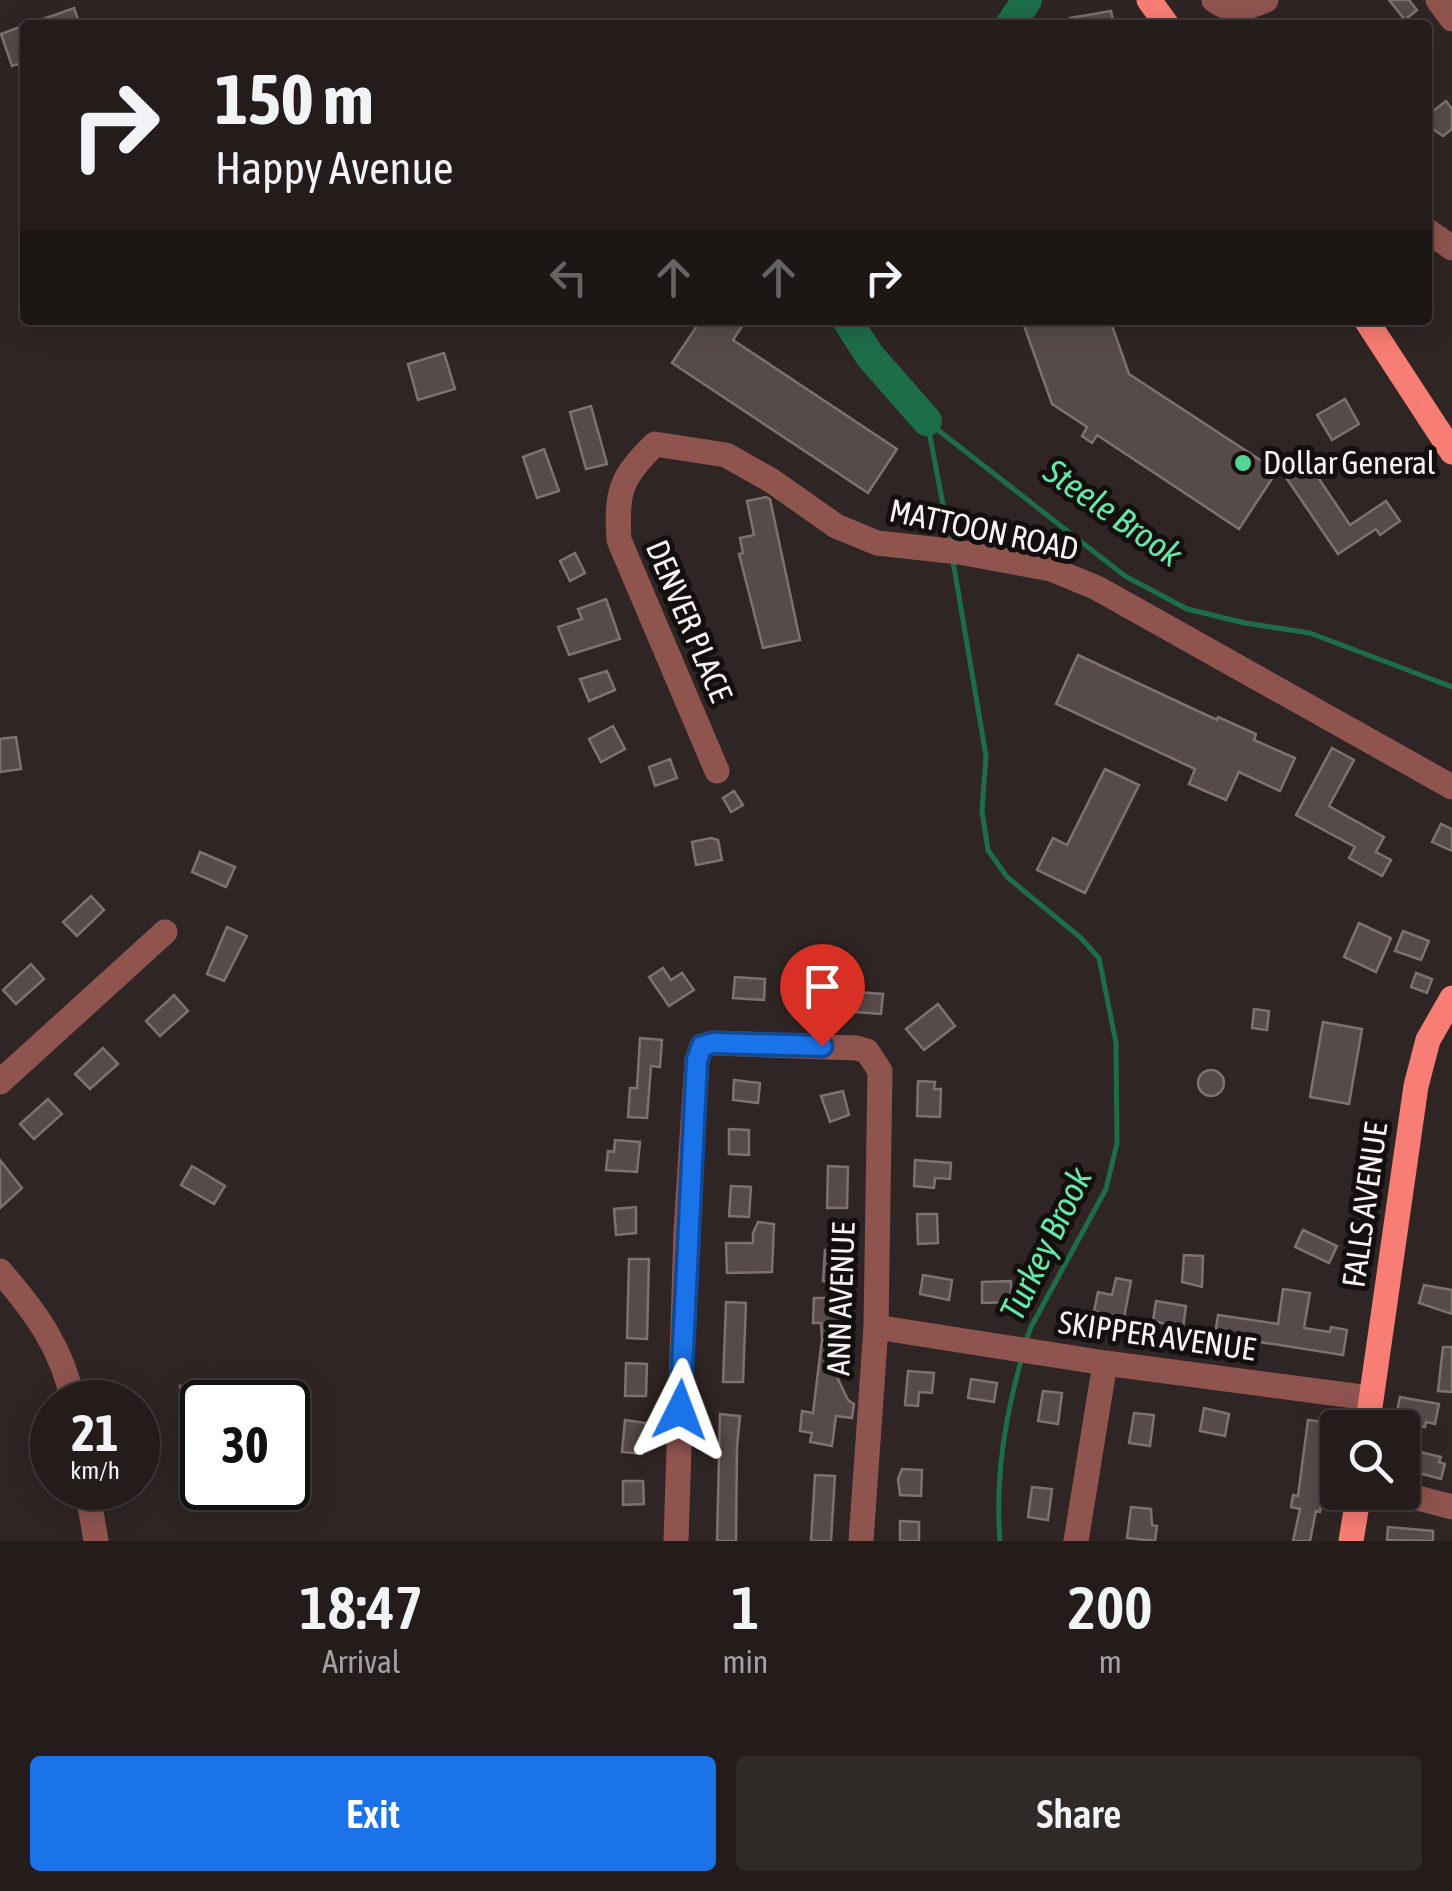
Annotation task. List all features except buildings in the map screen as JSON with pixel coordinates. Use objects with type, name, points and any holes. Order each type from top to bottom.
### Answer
[{"type":"main road","points":[[1369,325],[1452,452]]},
{"type":"main road","name":"FALLS AVENUE","points":[[1368,1410],[1416,1086],[1428,1040],[1452,998]]},
{"type":"main road","points":[[1351,1541],[1356,1510]]},
{"type":"street","points":[[1214,0],[1222,7],[1246,8],[1266,0]]},
{"type":"street","points":[[1438,0],[1452,19]]},
{"type":"street","name":"MATTOON ROAD","points":[[655,444],[726,455],[772,480],[836,526],[878,543],[949,551],[1051,570],[1097,588],[1452,787]]},
{"type":"street","name":"DENVER PLACE","points":[[655,444],[630,468],[617,503],[620,540],[717,771]]},
{"type":"street","points":[[0,1082],[165,932]]},
{"type":"street","name":"ANN AVENUE","points":[[676,1541],[686,1231],[697,1060],[702,1046],[714,1043],[856,1048],[876,1060],[881,1085],[876,1327],[861,1541]]},
{"type":"street","points":[[0,1271],[36,1313],[62,1358],[68,1380]]},
{"type":"street","name":"SKIPPER AVENUE","points":[[876,1327],[1105,1363],[1370,1398]]},
{"type":"street","points":[[1076,1541],[1105,1363]]},
{"type":"street","points":[[1420,1498],[1452,1506]]},
{"type":"street","points":[[91,1510],[96,1541]]},
{"type":"waterway","name":"Steele Brook","points":[[1013,20],[1027,0]]},
{"type":"waterway","name":"Steele Brook","points":[[850,325],[870,356],[927,421]]},
{"type":"waterway","name":"Turkey Brook","points":[[927,421],[950,541]]},
{"type":"waterway","name":"Steele Brook","points":[[929,423],[1125,576],[1187,609],[1310,633],[1452,687]]},
{"type":"waterway","name":"Turkey Brook","points":[[953,561],[986,756],[982,811],[988,850],[1007,877],[1080,937],[1099,958],[1116,1043],[1117,1143],[1106,1189],[1026,1341]]},
{"type":"waterway","name":"Turkey Brook","points":[[1000,1541],[1003,1448],[1022,1357]]},
{"type":"place","name":"Dollar General","points":[[1243,463]]},
{"type":"route","points":[[680,1410],[686,1231],[697,1060],[702,1046],[822,1046]]}]
